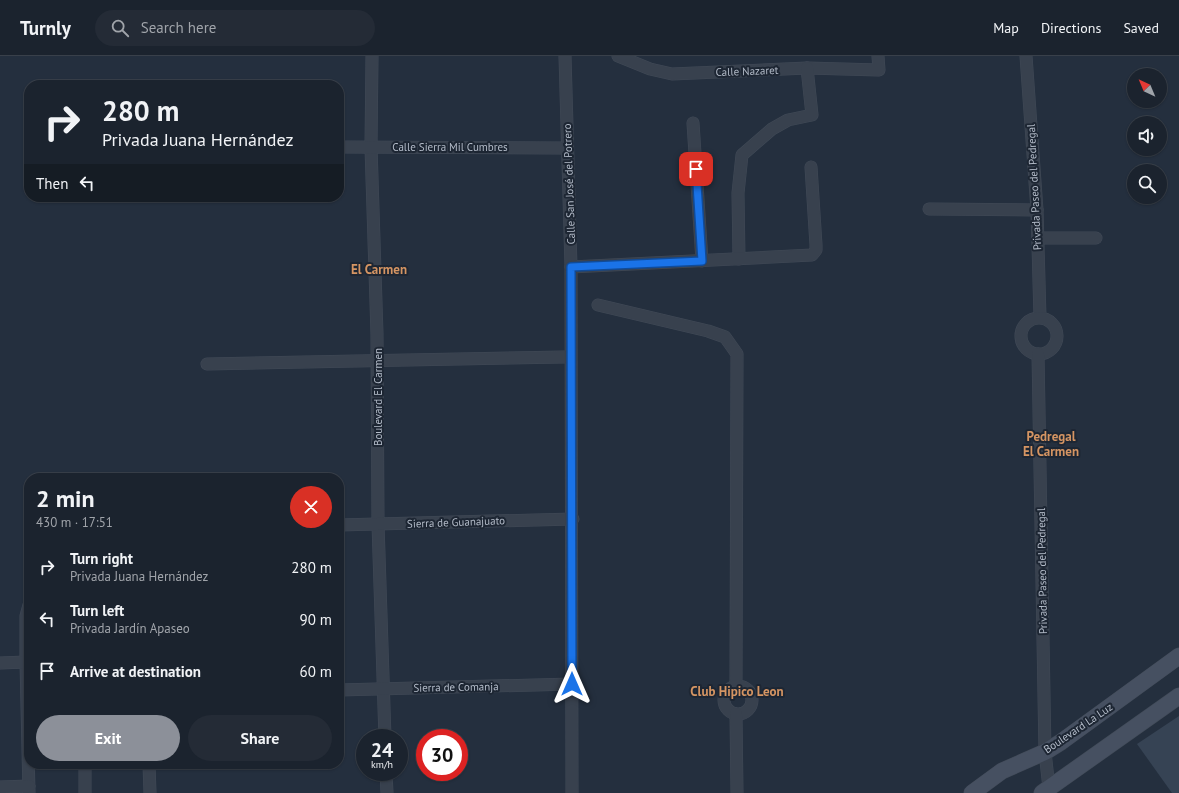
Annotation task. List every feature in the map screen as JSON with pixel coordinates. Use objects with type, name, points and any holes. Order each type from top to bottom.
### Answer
[{"type":"main road","name":"Boulevard La Luz","points":[[972,793],[1002,771],[1044,752],[1084,726],[1179,656]]},
{"type":"main road","points":[[1045,791],[1179,696]]},
{"type":"street","name":"Boulevard El Carmen","points":[[372,56],[371,147],[378,361],[378,524],[385,729]]},
{"type":"street","name":"Calle San José del Potrero","points":[[565,56],[571,267],[573,519],[572,793]]},
{"type":"street","name":"Calle Nazaret","points":[[618,56],[650,68],[672,74],[807,68],[879,70],[878,56]]},
{"type":"street","name":"Privada Paseo del Pedregal","points":[[1026,56],[1037,210],[1040,317]]},
{"type":"street","points":[[739,259],[738,192],[742,156],[772,129],[788,120],[812,115],[807,68]]},
{"type":"street","points":[[693,123],[702,261]]},
{"type":"street","name":"Calle Sierra Mil Cumbres","points":[[344,147],[561,148]]},
{"type":"street","points":[[571,267],[807,256],[815,252],[816,245],[811,167]]},
{"type":"street","points":[[929,209],[1037,210]]},
{"type":"street","points":[[1038,238],[1096,238]]},
{"type":"street","points":[[598,305],[708,331],[725,337],[737,354],[736,686]]},
{"type":"street","points":[[1040,317],[1051,322],[1057,332],[1057,341],[1053,348],[1046,353],[1038,354],[1030,352],[1024,347],[1021,339],[1021,331],[1025,324],[1032,319],[1040,317]]},
{"type":"street","name":"Privada Paseo del Pedregal","points":[[1038,354],[1045,791]]},
{"type":"street","points":[[207,364],[564,357]]},
{"type":"street","name":"Sierra de Guanajuato","points":[[344,525],[573,519]]},
{"type":"street","points":[[0,663],[24,662]]},
{"type":"street","name":"Sierra de Comanja","points":[[344,690],[572,684]]},
{"type":"street","points":[[736,686],[743,686],[749,690],[752,696],[752,703],[749,709],[743,713],[736,714],[729,711],[724,704],[724,700],[729,689],[736,686]]},
{"type":"street","points":[[736,714],[737,793]]},
{"type":"street","points":[[0,787],[29,789],[29,769]]},
{"type":"street","points":[[85,769],[85,793]]},
{"type":"street","points":[[149,769],[150,793]]},
{"type":"street","points":[[386,781],[387,793]]},
{"type":"building","points":[[1179,716],[1179,793],[1172,793],[1137,744]]},
{"type":"district","name":"El Carmen","points":[[379,269]]},
{"type":"district","name":"Pedregal El Carmen","points":[[1051,444]]},
{"type":"district","name":"Club Hipico Leon","points":[[737,691]]},
{"type":"route","points":[[572,684],[573,519],[571,267],[702,261],[696,169]]}]
